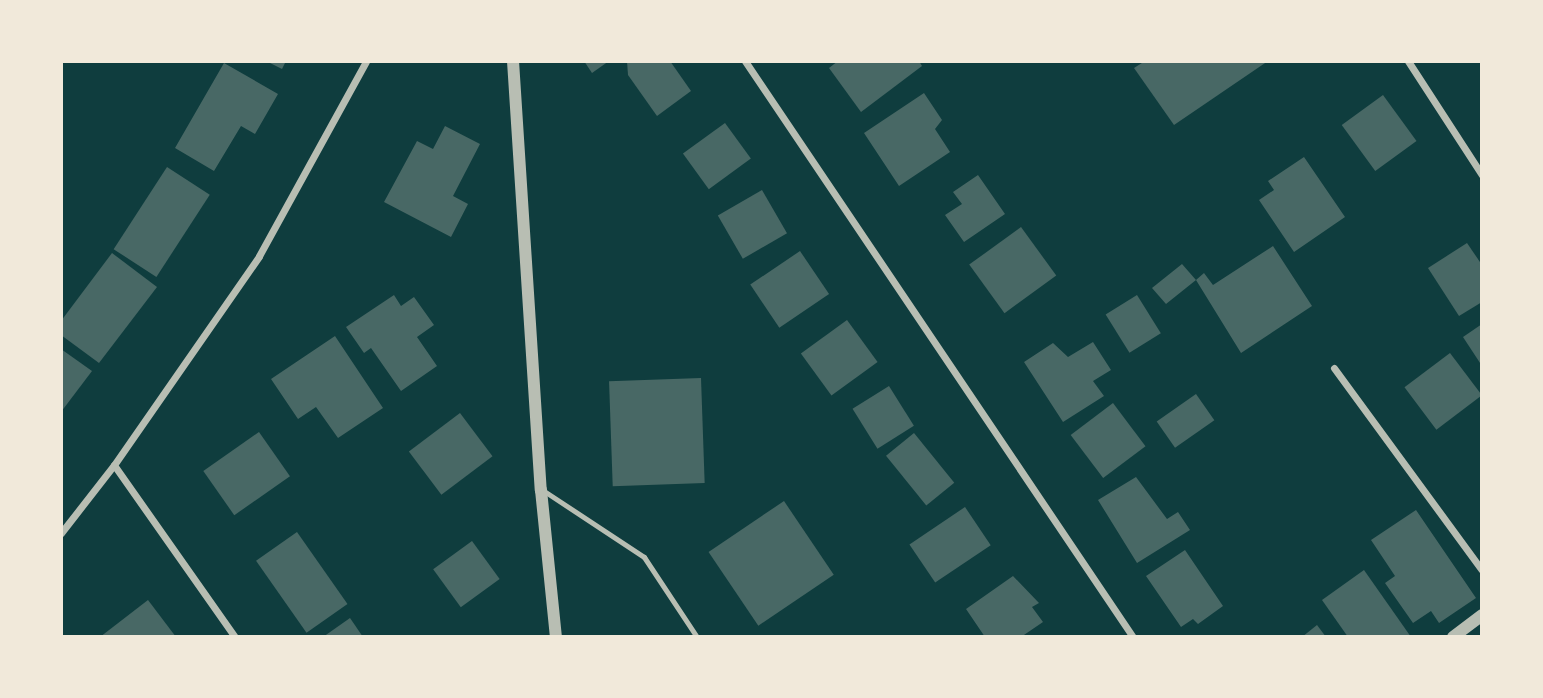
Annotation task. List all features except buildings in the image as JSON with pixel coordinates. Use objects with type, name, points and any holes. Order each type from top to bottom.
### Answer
[{"type":"street","points":[[61,533],[114,465],[260,256],[366,61]]},
{"type":"street","points":[[513,61],[541,489],[556,637]]},
{"type":"street","points":[[745,61],[1133,637]]},
{"type":"street","points":[[1408,61],[1482,175]]},
{"type":"street","points":[[1334,368],[1482,570]]},
{"type":"street","points":[[114,465],[235,637]]},
{"type":"street","points":[[1453,637],[1482,615]]},
{"type":"lane","points":[[541,489],[644,557],[697,637]]}]
